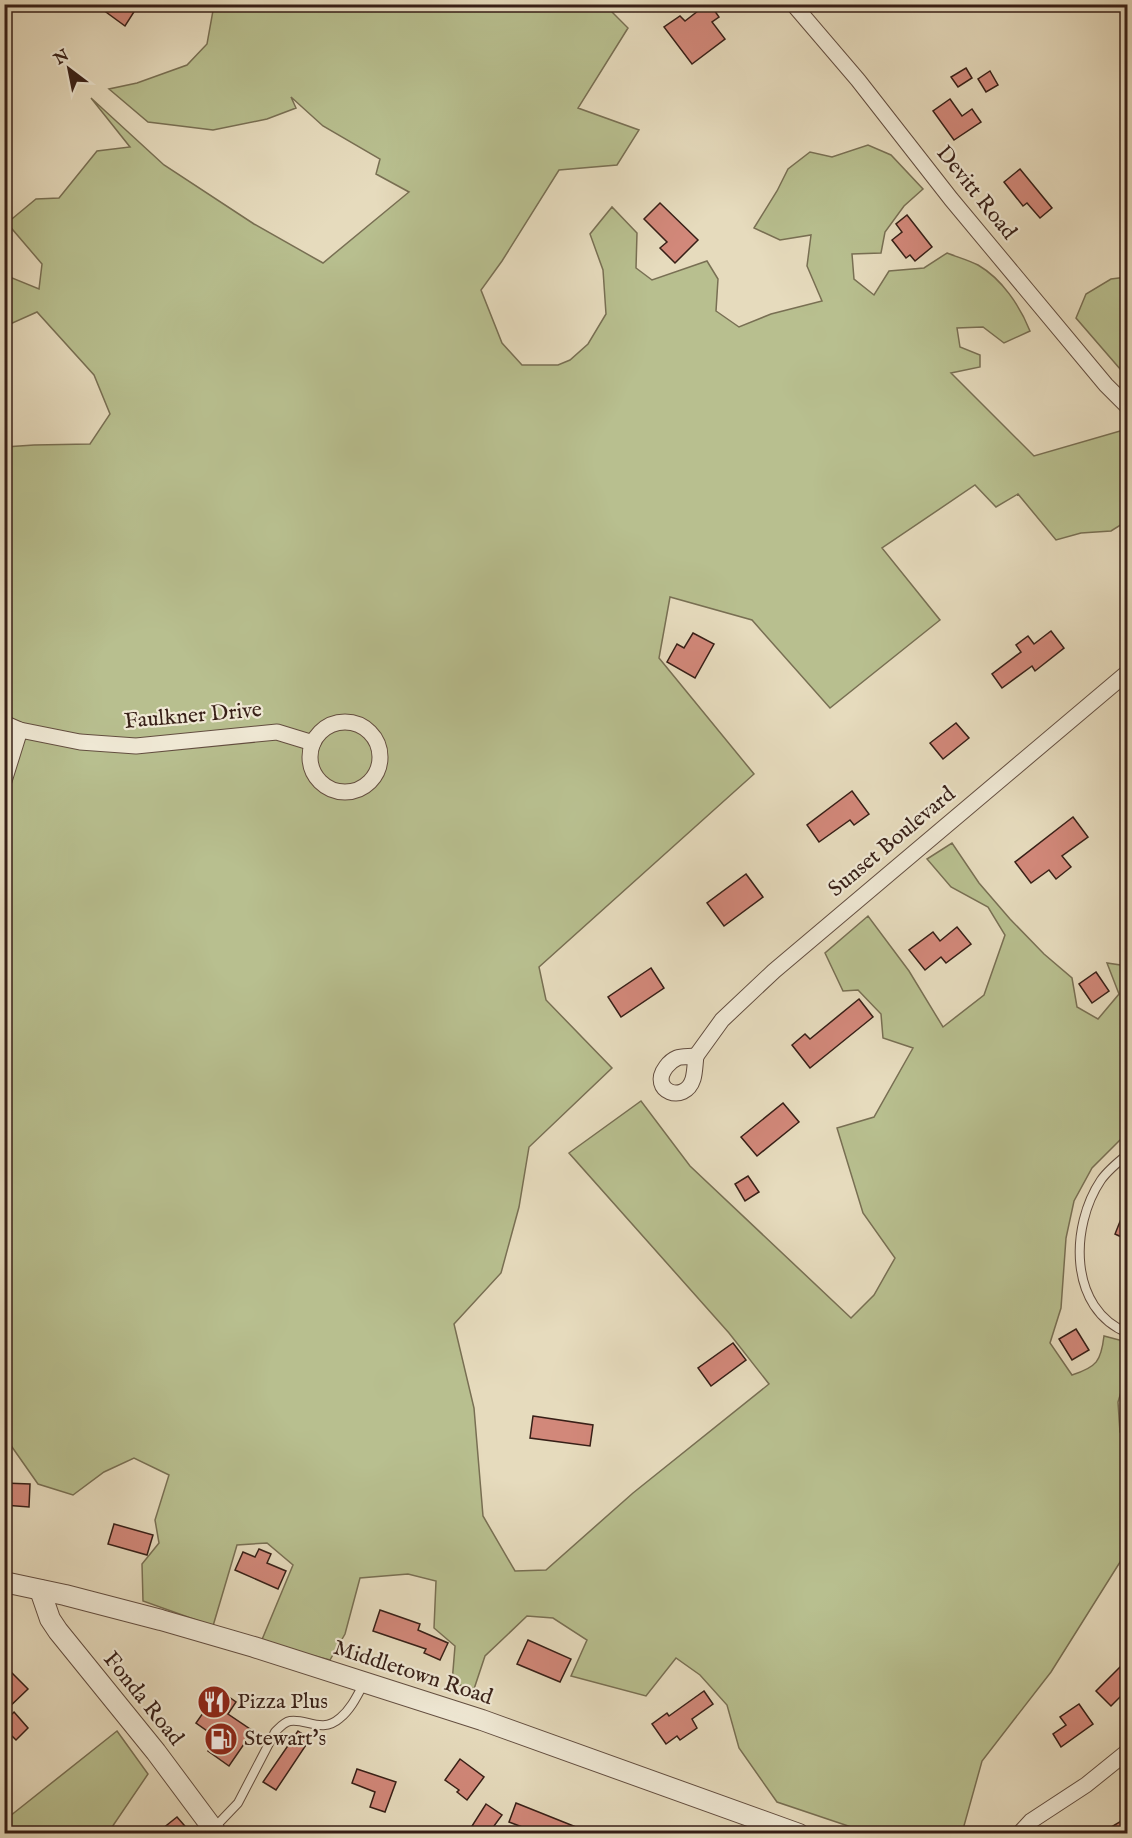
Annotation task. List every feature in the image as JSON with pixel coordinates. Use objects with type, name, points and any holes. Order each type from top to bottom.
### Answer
[{"type":"street","name":"Devitt Road","points":[[793,4],[858,80],[951,199],[1106,385],[1128,407]]},
{"type":"street","name":"Sunset Boulevard","points":[[696,1056],[722,1020],[774,971],[1128,672]]},
{"type":"street","name":"Faulkner Drive","points":[[4,723],[20,730],[80,742],[135,746],[277,732],[313,743]]},
{"type":"street","points":[[350,723],[358,725],[372,735],[377,743],[378,768],[368,783],[360,789],[342,792],[333,790],[318,779],[313,771],[310,752],[313,743],[318,735],[333,725],[350,723]]},
{"type":"street","points":[[4,781],[20,730]]},
{"type":"street","name":"Middletown Road","points":[[4,1582],[65,1595],[254,1647],[482,1720],[799,1833]]},
{"type":"street","name":"Fonda Road","points":[[40,1590],[50,1619],[58,1632],[156,1752],[215,1831]]},
{"type":"street","points":[[1019,1833],[1031,1821],[1086,1785],[1128,1751]]},
{"type":"lane","points":[[1128,1154],[1102,1179],[1091,1198],[1080,1234],[1079,1259],[1089,1299],[1101,1317],[1116,1328],[1128,1333]]},
{"type":"lane","points":[[215,1831],[238,1803],[275,1732],[291,1720],[314,1725],[328,1724],[338,1720],[350,1708],[364,1683]]},
{"type":"green space","points":[[214,5],[605,5],[628,28],[578,108],[639,130],[617,165],[559,170],[502,261],[481,290],[502,343],[522,365],[558,365],[570,360],[588,344],[606,314],[603,270],[590,234],[612,207],[637,233],[636,268],[652,280],[707,261],[718,279],[716,311],[739,327],[771,314],[822,301],[807,266],[811,235],[780,240],[754,228],[788,169],[810,152],[832,157],[868,145],[891,155],[923,189],[904,206],[885,232],[881,253],[852,254],[854,279],[874,295],[889,271],[924,268],[947,253],[978,265],[1002,285],[1021,312],[1030,331],[1004,343],[983,327],[957,328],[960,347],[980,355],[980,367],[951,373],[1034,456],[1127,429],[1127,521],[1111,531],[1081,533],[1056,540],[1018,494],[996,507],[975,485],[882,548],[940,620],[830,708],[752,620],[670,597],[659,658],[754,774],[539,967],[546,1000],[612,1068],[529,1147],[519,1207],[501,1273],[454,1324],[474,1408],[483,1516],[515,1571],[546,1570],[633,1493],[769,1384],[729,1333],[569,1153],[641,1101],[690,1166],[851,1318],[874,1295],[895,1258],[863,1213],[837,1128],[874,1117],[913,1048],[883,1038],[881,1014],[858,990],[843,991],[825,953],[868,916],[909,971],[943,1027],[984,995],[1005,935],[988,907],[951,887],[927,859],[952,843],[979,883],[1010,919],[1044,954],[1072,978],[1077,1007],[1098,1019],[1119,994],[1107,963],[1127,966],[1127,1133],[1092,1168],[1074,1201],[1066,1238],[1061,1308],[1050,1343],[1072,1375],[1087,1369],[1096,1362],[1101,1352],[1104,1336],[1127,1342],[1127,1372],[1118,1402],[1120,1432],[1127,1442],[1127,1551],[1051,1672],[982,1761],[962,1833],[869,1833],[777,1802],[739,1748],[727,1705],[700,1675],[676,1658],[646,1696],[571,1676],[587,1640],[553,1618],[527,1616],[485,1656],[474,1689],[452,1683],[455,1646],[434,1628],[436,1581],[408,1574],[360,1578],[345,1634],[330,1660],[261,1642],[293,1565],[267,1543],[237,1545],[213,1626],[143,1601],[142,1564],[159,1543],[155,1520],[169,1475],[134,1458],[104,1472],[73,1495],[38,1484],[5,1437],[5,447],[90,444],[110,414],[94,375],[37,312],[10,324],[5,333],[5,275],[39,289],[42,264],[7,223],[36,199],[59,198],[97,151],[130,147],[91,98],[164,165],[254,224],[323,263],[409,192],[376,174],[380,159],[323,126],[291,97],[296,108],[267,119],[213,130],[148,122],[109,89],[137,83],[187,65],[207,44]]},
{"type":"green space","points":[[1128,277],[1127,377],[1076,318],[1086,294],[1111,279]]},
{"type":"green space","points":[[117,1731],[148,1774],[108,1833],[5,1833],[5,1820]]},
{"type":"building","points":[[95,4],[139,4],[125,26]]},
{"type":"building","points":[[710,4],[719,17],[712,22],[725,39],[692,64],[664,27],[680,16],[685,21]]},
{"type":"building","points":[[966,68],[972,78],[958,87],[951,77]]},
{"type":"building","points":[[990,71],[998,85],[986,92],[978,79]]},
{"type":"building","points":[[950,99],[962,116],[972,109],[981,122],[954,140],[933,111]]},
{"type":"building","points":[[1020,169],[1052,208],[1040,218],[1027,203],[1023,206],[1004,182]]},
{"type":"building","points":[[660,203],[698,240],[675,263],[660,248],[667,242],[644,219]]},
{"type":"building","points":[[907,215],[932,247],[915,261],[910,255],[906,258],[892,240],[902,232],[896,224]]},
{"type":"building","points":[[1051,631],[1064,648],[1035,671],[1032,666],[1002,688],[992,674],[1021,652],[1016,645],[1028,636],[1034,644]]},
{"type":"building","points":[[693,633],[714,644],[695,678],[667,662],[677,644],[684,648]]},
{"type":"building","points":[[956,723],[969,738],[943,759],[930,743]]},
{"type":"building","points":[[852,791],[869,814],[854,825],[850,820],[819,842],[807,825]]},
{"type":"building","points":[[1073,817],[1088,837],[1062,856],[1071,867],[1056,879],[1049,870],[1031,883],[1015,862]]},
{"type":"building","points":[[746,874],[763,897],[724,926],[707,903]]},
{"type":"building","points":[[957,927],[971,944],[946,963],[941,957],[925,970],[909,950],[933,932],[940,941]]},
{"type":"building","points":[[651,968],[664,988],[621,1017],[608,997]]},
{"type":"building","points":[[1096,972],[1109,991],[1092,1003],[1079,984]]},
{"type":"building","points":[[859,999],[873,1017],[810,1068],[792,1045],[805,1034],[810,1039]]},
{"type":"building","points":[[783,1103],[799,1122],[757,1156],[741,1137]]},
{"type":"building","points":[[748,1176],[759,1192],[745,1201],[735,1184]]},
{"type":"building","points":[[1128,1204],[1128,1240],[1115,1234]]},
{"type":"building","points":[[1076,1329],[1089,1350],[1072,1360],[1059,1339]]},
{"type":"building","points":[[733,1343],[746,1360],[711,1386],[698,1368]]},
{"type":"building","points":[[533,1416],[593,1425],[590,1446],[530,1438]]},
{"type":"building","points":[[4,1483],[30,1484],[29,1507],[4,1505]]},
{"type":"building","points":[[114,1524],[153,1535],[147,1555],[108,1544]]},
{"type":"building","points":[[259,1549],[271,1554],[267,1563],[286,1571],[278,1589],[235,1570],[243,1552],[255,1557]]},
{"type":"building","points":[[380,1610],[420,1624],[418,1630],[448,1643],[440,1660],[424,1653],[426,1649],[373,1631]]},
{"type":"building","points":[[528,1640],[571,1659],[560,1682],[517,1664]]},
{"type":"building","points":[[1128,1659],[1128,1689],[1111,1706],[1096,1691]]},
{"type":"building","points":[[4,1665],[28,1689],[4,1712]]},
{"type":"building","points":[[219,1690],[236,1702],[228,1714],[253,1731],[229,1766],[208,1751],[217,1738],[196,1723]]},
{"type":"building","points":[[704,1691],[713,1704],[692,1719],[697,1728],[680,1740],[677,1736],[666,1744],[652,1724],[667,1713],[669,1716]]},
{"type":"building","points":[[1079,1704],[1093,1724],[1061,1747],[1053,1734],[1066,1725],[1060,1717]]},
{"type":"building","points":[[14,1712],[28,1728],[16,1740],[4,1728],[4,1722]]},
{"type":"building","points":[[298,1731],[310,1739],[276,1790],[263,1782]]},
{"type":"building","points":[[460,1759],[484,1777],[467,1800],[457,1792],[459,1790],[445,1780]]},
{"type":"building","points":[[357,1769],[396,1782],[385,1812],[370,1807],[375,1792],[352,1783]]},
{"type":"building","points":[[516,1803],[591,1833],[538,1833],[509,1822]]},
{"type":"building","points":[[486,1804],[502,1815],[489,1833],[483,1833],[472,1826]]},
{"type":"building","points":[[177,1817],[191,1833],[157,1833]]},
{"type":"building","points":[[1128,1817],[1128,1833],[1101,1833]]},
{"type":"place","name":"Pizza Plus","points":[[214,1702]]},
{"type":"place","name":"Stewart's","points":[[221,1739]]}]
